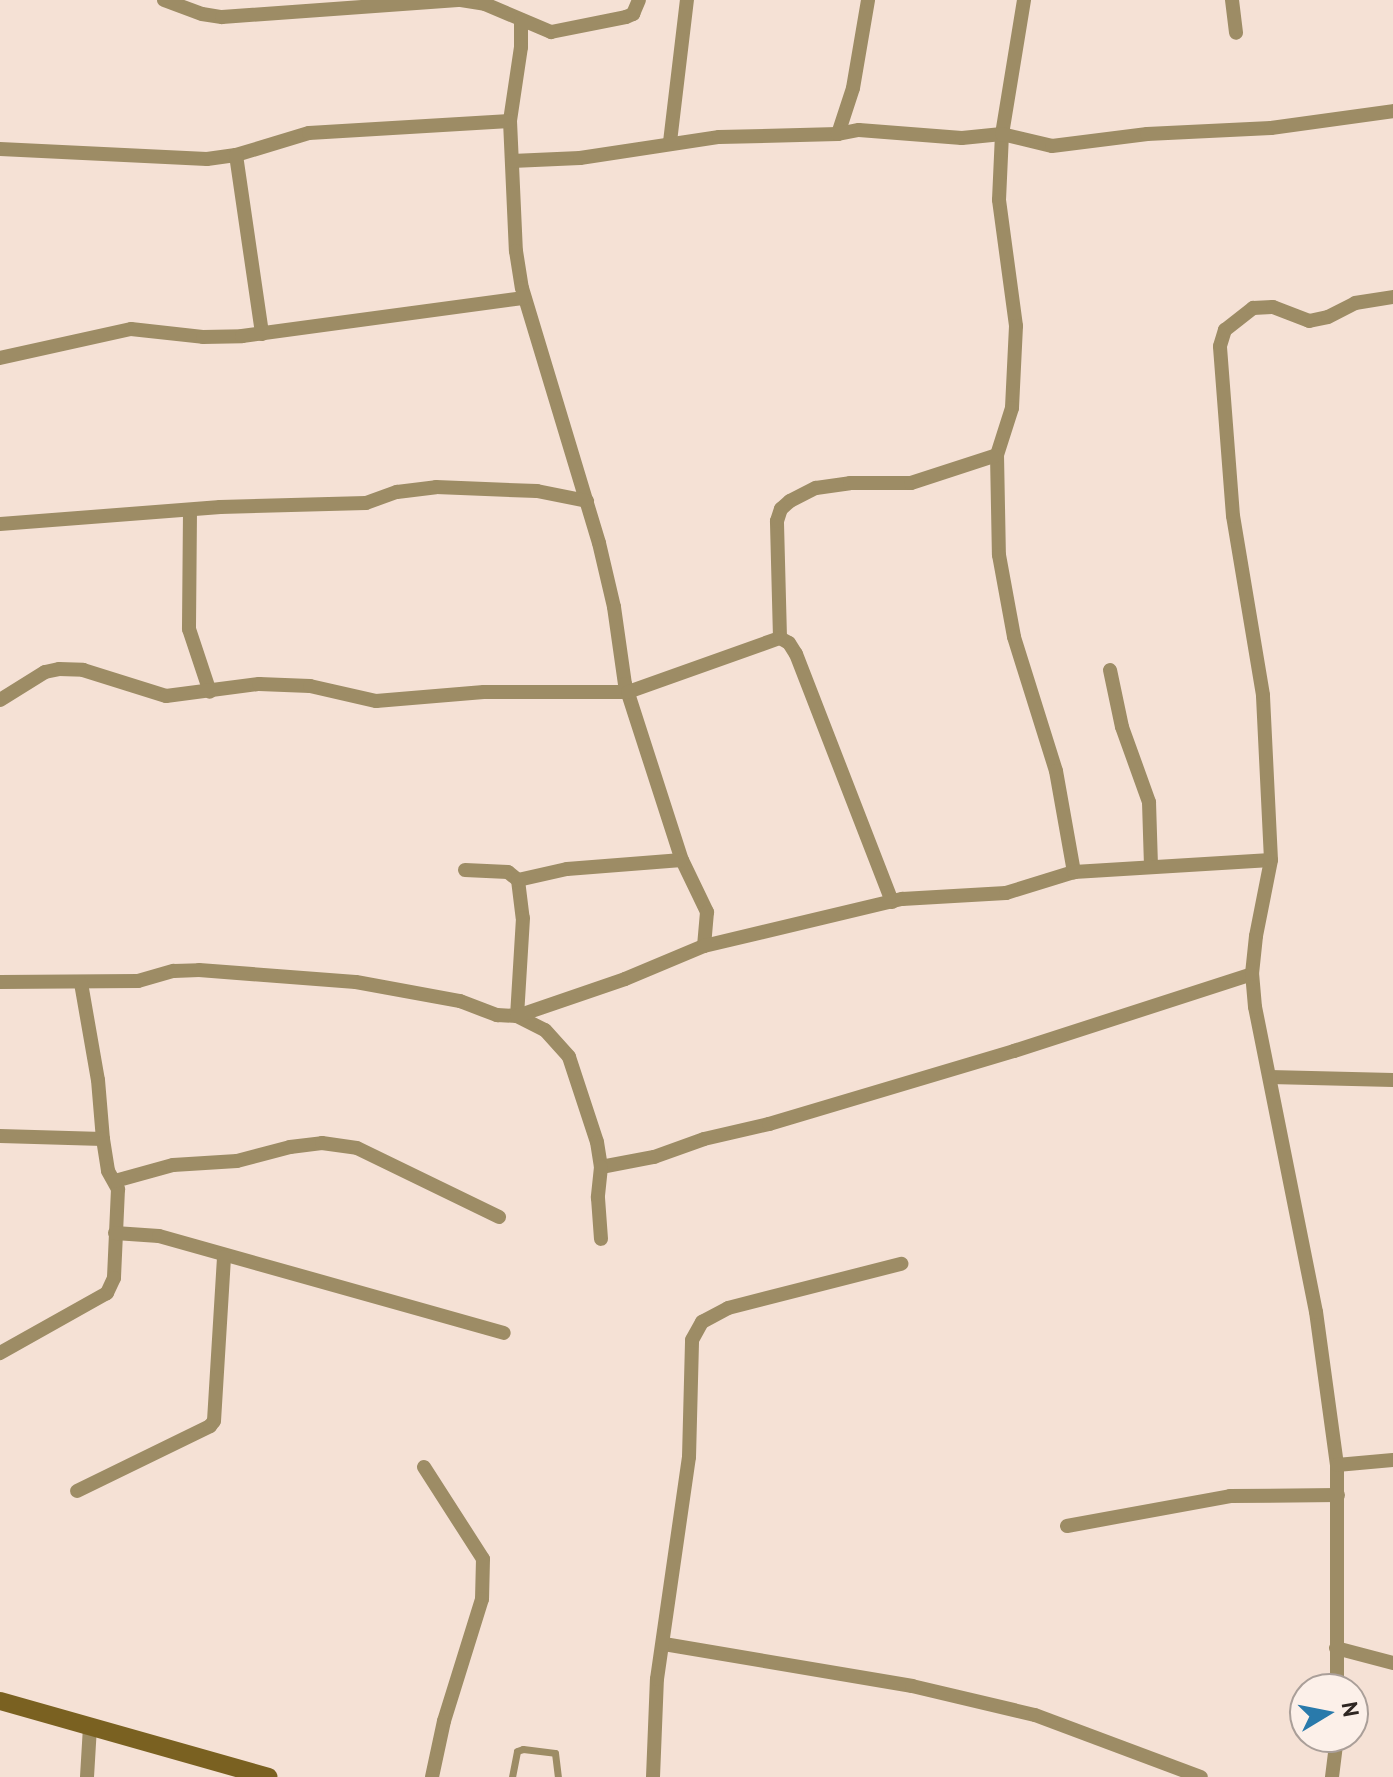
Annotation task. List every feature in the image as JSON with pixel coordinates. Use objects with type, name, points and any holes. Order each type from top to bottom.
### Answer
[{"type":"street","points":[[164,0],[202,14],[222,17],[461,0],[485,4],[551,32],[626,17],[633,14],[639,0]]},
{"type":"street","points":[[670,142],[687,0]]},
{"type":"street","points":[[838,134],[853,88],[868,0]]},
{"type":"street","points":[[1024,0],[1002,134],[999,200],[1016,326],[1012,408],[997,455],[999,555],[1005,598],[1056,771],[1074,872]]},
{"type":"street","points":[[1232,0],[1236,33]]},
{"type":"street","points":[[521,20],[521,47],[510,121],[516,251],[524,298],[607,576],[628,692],[682,860],[707,912],[704,946]]},
{"type":"street","points":[[512,161],[580,158],[670,142],[838,134],[859,130],[962,138],[1002,134],[1052,146],[1147,134],[1271,128],[1393,111]]},
{"type":"street","points":[[0,149],[207,159],[236,155],[309,133],[510,121]]},
{"type":"street","points":[[236,155],[262,334]]},
{"type":"street","points":[[1337,1673],[1337,1465],[1316,1312],[1255,1007],[1252,974],[1271,860],[1263,695],[1233,516],[1220,346],[1225,330],[1253,308],[1273,307],[1309,321],[1328,317],[1355,303],[1393,297]]},
{"type":"street","points":[[0,358],[131,329],[203,337],[262,334],[524,298]]},
{"type":"street","points":[[780,638],[777,521],[781,509],[790,501],[816,488],[850,483],[911,483],[997,455]]},
{"type":"street","points":[[0,524],[366,503],[397,492],[436,487],[537,491],[587,501]]},
{"type":"street","points":[[190,511],[189,629],[210,692]]},
{"type":"street","points":[[0,700],[45,672],[59,669],[83,670],[166,696],[259,684],[310,686],[376,701],[484,692],[628,692],[780,638],[789,643],[796,654],[892,902]]},
{"type":"street","points":[[1110,670],[1122,727],[1149,802],[1151,866]]},
{"type":"street","points":[[518,880],[567,869],[682,860]]},
{"type":"street","points":[[0,982],[138,981],[174,971],[199,970],[356,982],[460,1001],[497,1015],[517,1016],[625,979],[704,946],[892,902],[1006,893],[1074,872],[1271,860]]},
{"type":"street","points":[[465,870],[508,872],[518,880],[523,918],[517,1016]]},
{"type":"street","points":[[601,1167],[654,1157],[704,1139],[769,1124],[1014,1051],[1252,974]]},
{"type":"street","points":[[0,1353],[107,1293],[114,1278],[118,1189],[108,1171],[98,1080],[81,983]]},
{"type":"street","points":[[517,1016],[545,1030],[569,1057],[597,1142],[601,1167],[598,1198],[601,1239]]},
{"type":"street","points":[[1270,1077],[1393,1080]]},
{"type":"street","points":[[0,1136],[103,1139]]},
{"type":"street","points":[[115,1181],[173,1165],[237,1161],[290,1147],[322,1143],[357,1148],[499,1217]]},
{"type":"street","points":[[115,1233],[159,1236],[224,1257],[504,1333]]},
{"type":"street","points":[[77,1491],[210,1426],[214,1421],[224,1257]]},
{"type":"street","points":[[653,1777],[657,1679],[664,1644],[673,1550],[689,1457],[692,1340],[702,1322],[728,1308],[901,1264]]},
{"type":"street","points":[[1337,1465],[1393,1460]]},
{"type":"street","points":[[424,1467],[483,1559],[482,1599],[444,1721],[432,1777]]},
{"type":"street","points":[[1067,1526],[1230,1496],[1338,1495]]},
{"type":"street","points":[[664,1644],[912,1686],[1035,1715],[1201,1777]]},
{"type":"street","points":[[1336,1648],[1393,1663]]},
{"type":"street","points":[[0,1701],[268,1777]]},
{"type":"street","points":[[87,1777],[90,1726]]},
{"type":"street","points":[[1332,1777],[1335,1753]]},
{"type":"lane","points":[[512,1777],[517,1751],[523,1749],[555,1753],[558,1777]]}]
